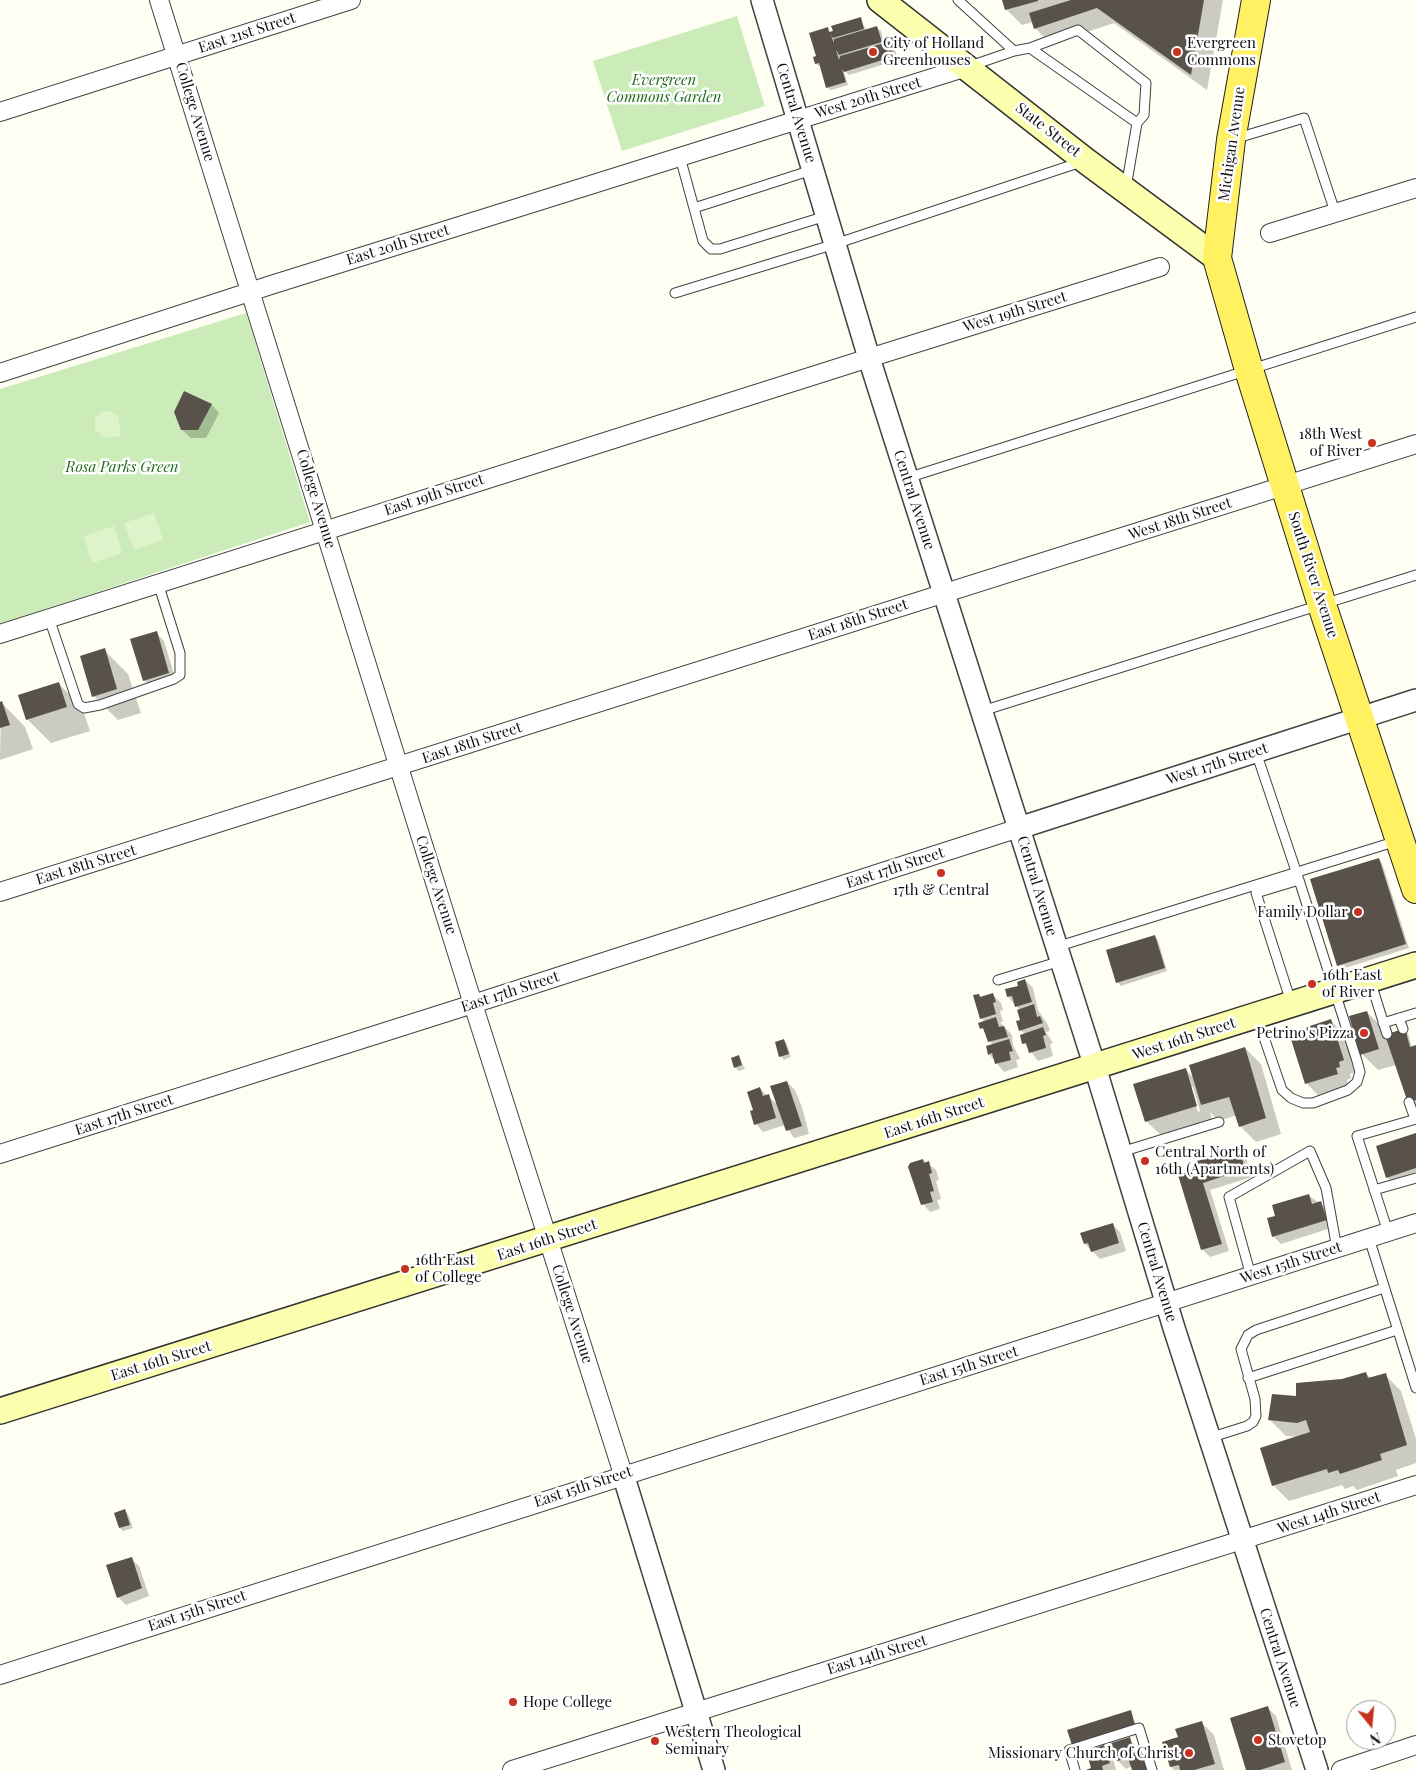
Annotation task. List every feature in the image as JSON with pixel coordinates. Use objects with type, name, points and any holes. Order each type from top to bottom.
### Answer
[{"type":"main road","name":"State Street","points":[[880,0],[1086,160],[1217,258]]},
{"type":"main road","name":"Michigan Avenue","points":[[1217,258],[1230,140],[1256,0]]},
{"type":"main road","name":"South River Avenue","points":[[1217,258],[1248,370],[1284,485],[1416,889]]},
{"type":"main road","name":"West 16th Street","points":[[1095,1067],[1416,965]]},
{"type":"main road","name":"East 16th Street","points":[[0,1411],[1095,1067]]},
{"type":"street","name":"College Avenue","points":[[159,0],[326,530],[398,767],[623,1474],[714,1770]]},
{"type":"street","name":"East 21st Street","points":[[0,112],[351,0]]},
{"type":"street","name":"Central Avenue","points":[[762,0],[869,358],[1095,1067],[1209,1438],[1317,1770]]},
{"type":"street","name":"West 20th Street","points":[[798,120],[967,67]]},
{"type":"street","name":"East 20th Street","points":[[0,373],[798,120]]},
{"type":"street","points":[[1270,233],[1416,188]]},
{"type":"street","name":"West 19th Street","points":[[869,358],[1160,267]]},
{"type":"street","name":"East 19th Street","points":[[0,634],[869,358]]},
{"type":"street","name":"West 18th Street","points":[[944,593],[1416,444]]},
{"type":"street","name":"East 18th Street","points":[[0,892],[944,593]]},
{"type":"street","name":"West 17th Street","points":[[1019,828],[1416,700]]},
{"type":"street","name":"East 17th Street","points":[[0,1154],[1019,828]]},
{"type":"street","name":"West 15th Street","points":[[1167,1304],[1416,1223]]},
{"type":"street","name":"East 15th Street","points":[[0,1674],[623,1474],[1167,1304]]},
{"type":"street","name":"West 14th Street","points":[[1242,1540],[1416,1485]]},
{"type":"street","name":"East 14th Street","points":[[512,1770],[1242,1540]]},
{"type":"street","points":[[1341,1770],[1416,1745]]},
{"type":"lane","points":[[958,0],[1014,50]]},
{"type":"lane","points":[[967,67],[1014,50],[1030,48],[1078,30],[1146,83],[1144,115],[1137,123],[1125,189]]},
{"type":"lane","points":[[1030,48],[1137,123]]},
{"type":"lane","points":[[1230,140],[1304,118],[1335,212]]},
{"type":"lane","points":[[680,157],[704,241],[710,249],[720,249],[827,216]]},
{"type":"lane","points":[[675,293],[835,244],[1086,160]]},
{"type":"lane","points":[[694,208],[813,170]]},
{"type":"lane","points":[[907,478],[1416,317]]},
{"type":"lane","points":[[982,711],[1416,575]]},
{"type":"lane","points":[[49,618],[78,704],[84,708],[100,705],[174,679],[180,675],[180,653],[158,583]]},
{"type":"lane","points":[[1256,751],[1360,1072],[1357,1082],[1348,1090],[1313,1103],[1292,1098],[1282,1090],[1256,1016]]},
{"type":"lane","points":[[998,980],[1058,954],[1297,876],[1400,840]]},
{"type":"lane","points":[[1292,1005],[1256,893],[1297,876]]},
{"type":"lane","points":[[1370,980],[1387,1034]]},
{"type":"lane","points":[[1383,1023],[1416,1013]]},
{"type":"lane","points":[[1399,1018],[1403,1029]]},
{"type":"lane","points":[[1388,1232],[1357,1136],[1416,1119],[1410,1102]]},
{"type":"lane","points":[[1121,1152],[1219,1122]]},
{"type":"lane","points":[[1251,1276],[1229,1197],[1310,1151],[1326,1188],[1337,1249]]},
{"type":"lane","points":[[1374,1190],[1416,1178]]},
{"type":"lane","points":[[1369,1238],[1416,1388]]},
{"type":"lane","points":[[1209,1438],[1253,1422],[1257,1408],[1241,1349],[1248,1335],[1256,1330],[1384,1288]]},
{"type":"lane","points":[[1248,1378],[1397,1330]]},
{"type":"lane","points":[[1075,1770],[1069,1750],[1138,1728],[1152,1770]]},
{"type":"green space","name":"Evergreen Commons Garden","points":[[737,16],[765,106],[622,151],[593,61]]},
{"type":"green space","name":"Rosa Parks Green","points":[[246,313],[310,522],[0,624],[0,389]]},
{"type":"green space","points":[[111,411],[118,416],[121,436],[105,438],[95,429],[95,419],[101,412]]},
{"type":"green space","points":[[154,513],[163,540],[134,550],[124,523]]},
{"type":"green space","points":[[114,526],[122,553],[92,563],[84,536]]},
{"type":"building","points":[[1002,0],[1038,0],[1038,1],[1005,10]]},
{"type":"building","name":"Evergreen Commons","points":[[1071,0],[1204,0],[1191,75],[1097,8],[1034,29],[1029,13]]},
{"type":"building","name":"City of Holland Greenhouses","points":[[861,17],[864,29],[833,38],[831,35],[834,43],[834,39],[877,26],[882,42],[839,55],[836,50],[839,60],[840,56],[891,41],[895,56],[844,72],[842,69],[846,82],[826,88],[819,63],[815,64],[813,57],[816,56],[809,33],[828,27],[829,32],[833,31],[831,26]]},
{"type":"building","points":[[184,391],[212,404],[198,430],[181,430],[174,412]]},
{"type":"building","points":[[157,631],[169,673],[143,681],[130,639]]},
{"type":"building","points":[[105,648],[117,689],[92,697],[80,656]]},
{"type":"building","points":[[59,682],[67,707],[26,720],[18,695]]},
{"type":"building","points":[[2,701],[10,725],[0,728],[0,702]]},
{"type":"building","name":"Family Dollar","points":[[1379,858],[1406,944],[1337,966],[1310,879]]},
{"type":"building","points":[[1155,935],[1165,968],[1116,983],[1106,950]]},
{"type":"building","points":[[1025,979],[1032,1002],[1015,1007],[1012,996],[1007,997],[1005,989],[1018,986],[1017,982]]},
{"type":"building","points":[[993,993],[996,1002],[993,1003],[996,1014],[980,1019],[973,995],[979,994],[980,997]]},
{"type":"building","points":[[1034,1004],[1037,1017],[1040,1016],[1043,1023],[1019,1031],[1016,1021],[1020,1020],[1017,1010]]},
{"type":"building","name":"Petrino's Pizza","points":[[1367,1011],[1379,1049],[1360,1055],[1349,1016]]},
{"type":"building","points":[[996,1017],[999,1027],[1004,1026],[1008,1037],[988,1042],[983,1028],[980,1029],[978,1023]]},
{"type":"building","points":[[1331,1019],[1344,1060],[1339,1062],[1340,1067],[1336,1068],[1338,1074],[1305,1084],[1289,1033]]},
{"type":"building","points":[[1043,1027],[1046,1035],[1043,1036],[1046,1048],[1029,1053],[1026,1043],[1022,1044],[1020,1035]]},
{"type":"building","points":[[1405,1028],[1410,1047],[1416,1045],[1416,1100],[1408,1103],[1385,1035]]},
{"type":"building","points":[[784,1039],[789,1054],[779,1057],[775,1042]]},
{"type":"building","points":[[1009,1039],[1013,1051],[1009,1052],[1011,1060],[995,1064],[992,1053],[988,1055],[986,1046]]},
{"type":"building","points":[[1245,1047],[1266,1118],[1239,1127],[1229,1097],[1201,1105],[1189,1065]]},
{"type":"building","points":[[739,1055],[742,1065],[734,1068],[731,1058]]},
{"type":"building","points":[[1186,1068],[1197,1106],[1145,1122],[1133,1084]]},
{"type":"building","points":[[787,1081],[802,1126],[786,1131],[770,1086]]},
{"type":"building","points":[[760,1087],[763,1096],[769,1094],[776,1118],[754,1125],[750,1111],[753,1110],[747,1092]]},
{"type":"building","points":[[1416,1133],[1416,1168],[1386,1178],[1376,1146]]},
{"type":"building","points":[[1239,1148],[1245,1169],[1203,1183],[1222,1244],[1201,1250],[1178,1175],[1196,1169],[1194,1162]]},
{"type":"building","points":[[923,1159],[924,1163],[929,1161],[932,1173],[929,1174],[934,1191],[930,1192],[933,1202],[921,1205],[908,1167],[910,1163]]},
{"type":"building","points":[[1309,1194],[1312,1204],[1321,1201],[1327,1220],[1272,1237],[1267,1218],[1275,1216],[1272,1205]]},
{"type":"building","points":[[1113,1223],[1119,1243],[1091,1252],[1088,1243],[1084,1244],[1080,1233]]},
{"type":"building","points":[[1366,1372],[1368,1378],[1386,1373],[1407,1445],[1380,1454],[1382,1460],[1340,1474],[1338,1470],[1328,1473],[1327,1469],[1272,1486],[1260,1448],[1310,1432],[1306,1420],[1297,1423],[1268,1420],[1272,1394],[1296,1396],[1296,1383],[1342,1379]]},
{"type":"building","points":[[125,1509],[130,1525],[119,1528],[114,1513]]},
{"type":"building","points":[[132,1557],[142,1588],[117,1598],[106,1565]]},
{"type":"building","name":"Stovetop","points":[[1268,1706],[1285,1762],[1260,1770],[1246,1770],[1230,1718]]},
{"type":"building","points":[[1131,1710],[1135,1725],[1072,1745],[1067,1730]]},
{"type":"building","name":"Missionary Church of Christ","points":[[1202,1721],[1215,1764],[1194,1770],[1180,1770],[1179,1765],[1170,1767],[1162,1742],[1178,1737],[1175,1729]]},
{"type":"building","points":[[1130,1737],[1135,1755],[1143,1752],[1148,1770],[1132,1770],[1128,1758],[1117,1761],[1111,1743]]},
{"type":"building","points":[[1104,1745],[1110,1763],[1102,1766],[1103,1770],[1086,1770],[1091,1768],[1086,1751]]},
{"type":"place","name":"City of Holland Greenhouses","points":[[873,52]]},
{"type":"place","name":"Evergreen Commons","points":[[1177,52]]},
{"type":"place","name":"18th West of River","points":[[1372,443]]},
{"type":"place","name":"17th & Central","points":[[941,873]]},
{"type":"place","name":"Family Dollar","points":[[1358,912]]},
{"type":"place","name":"16th East of River","points":[[1312,984]]},
{"type":"place","name":"Petrino's Pizza","points":[[1364,1033]]},
{"type":"place","name":"Central North of 16th (Apartments)","points":[[1145,1161]]},
{"type":"place","name":"16th East of College","points":[[405,1269]]},
{"type":"place","name":"Hope College","points":[[513,1702]]},
{"type":"place","name":"Stovetop","points":[[1258,1740]]},
{"type":"place","name":"Western Theological Seminary","points":[[655,1741]]},
{"type":"place","name":"Missionary Church of Christ","points":[[1189,1753]]}]
